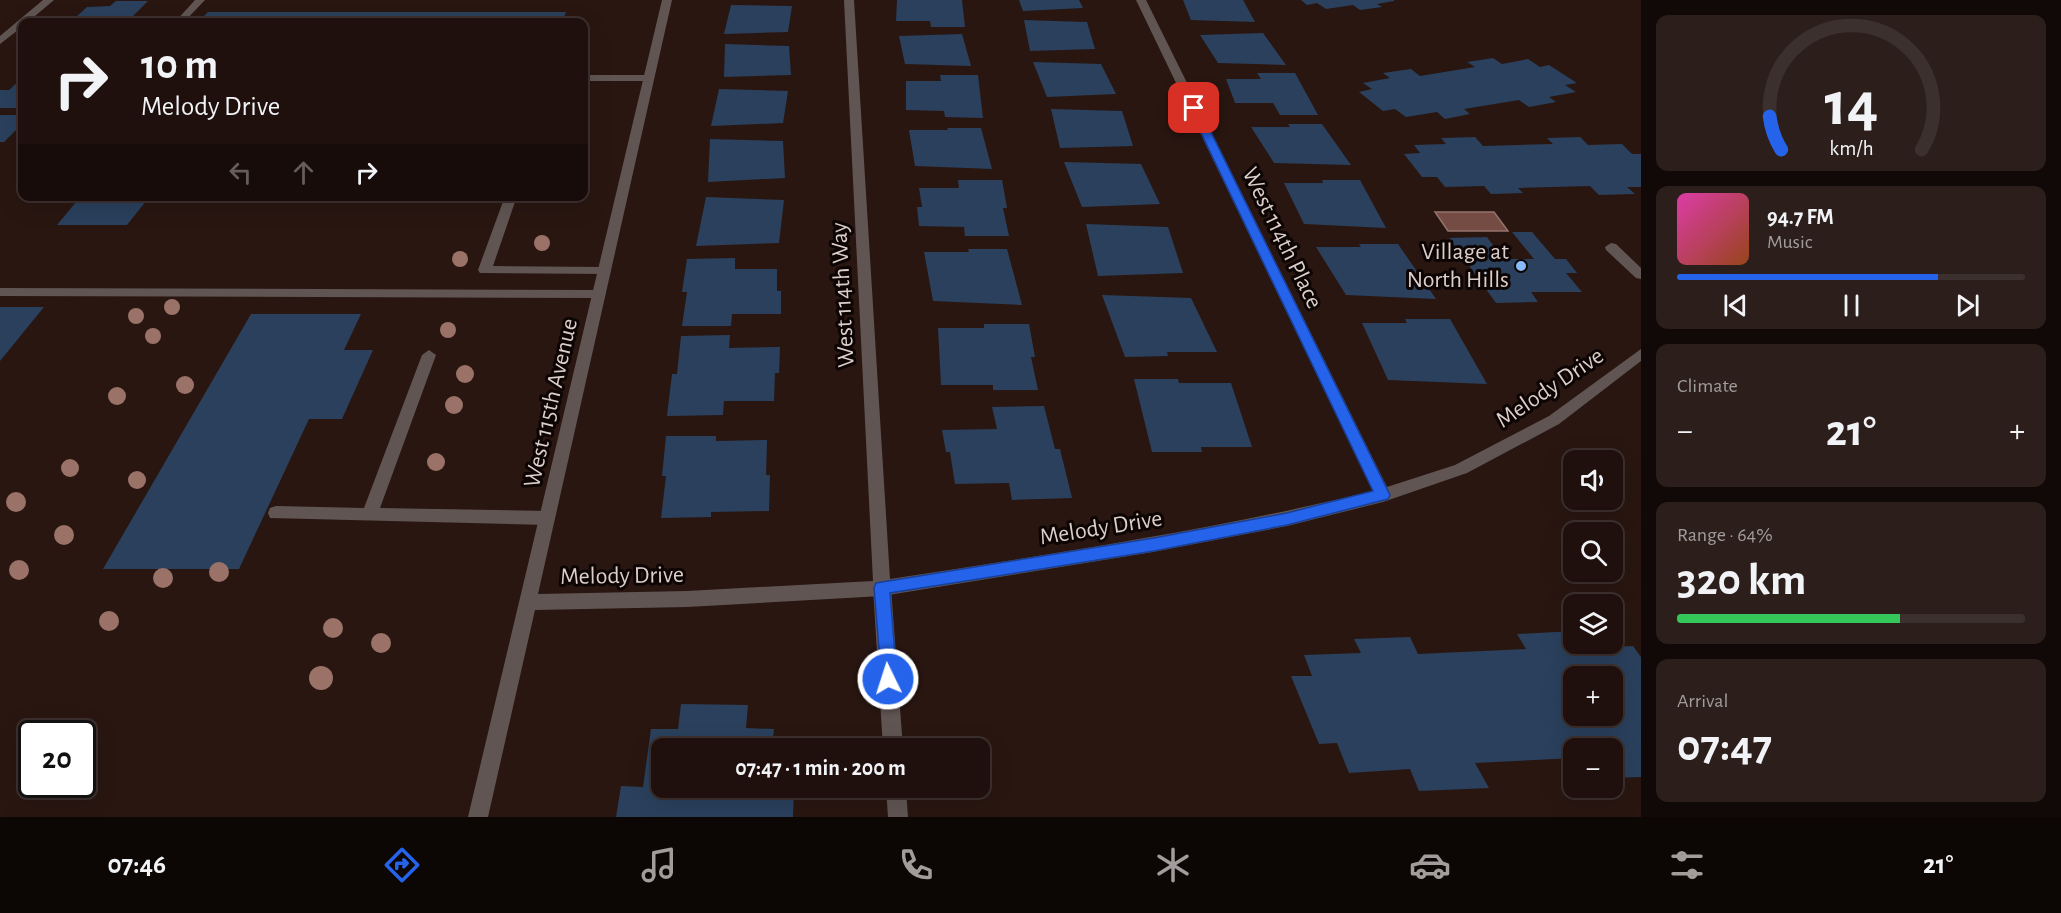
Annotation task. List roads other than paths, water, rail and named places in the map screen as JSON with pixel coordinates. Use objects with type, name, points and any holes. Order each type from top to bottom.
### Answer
[{"type":"street","points":[[27,18],[49,0]]},
{"type":"street","points":[[183,18],[200,0]]},
{"type":"street","name":"West 115th Avenue","points":[[478,817],[667,0]]},
{"type":"street","name":"West 114th Way","points":[[849,0],[892,738]]},
{"type":"street","name":"West 114th Place","points":[[1141,0],[1383,495]]},
{"type":"street","points":[[0,41],[18,26]]},
{"type":"street","points":[[588,78],[648,78]]},
{"type":"street","points":[[509,201],[485,270],[604,271]]},
{"type":"street","points":[[1611,247],[1641,275]]},
{"type":"street","points":[[0,292],[599,294]]},
{"type":"street","name":"Melody Drive","points":[[528,602],[687,599],[882,588],[1154,545],[1287,519],[1383,495],[1461,469],[1554,420],[1641,354]]},
{"type":"street","points":[[370,514],[429,356]]},
{"type":"street","points":[[276,513],[547,518]]},
{"type":"street","points":[[897,798],[898,817]]},
{"type":"place","name":"Village at North Hills","points":[[1521,266]]}]
